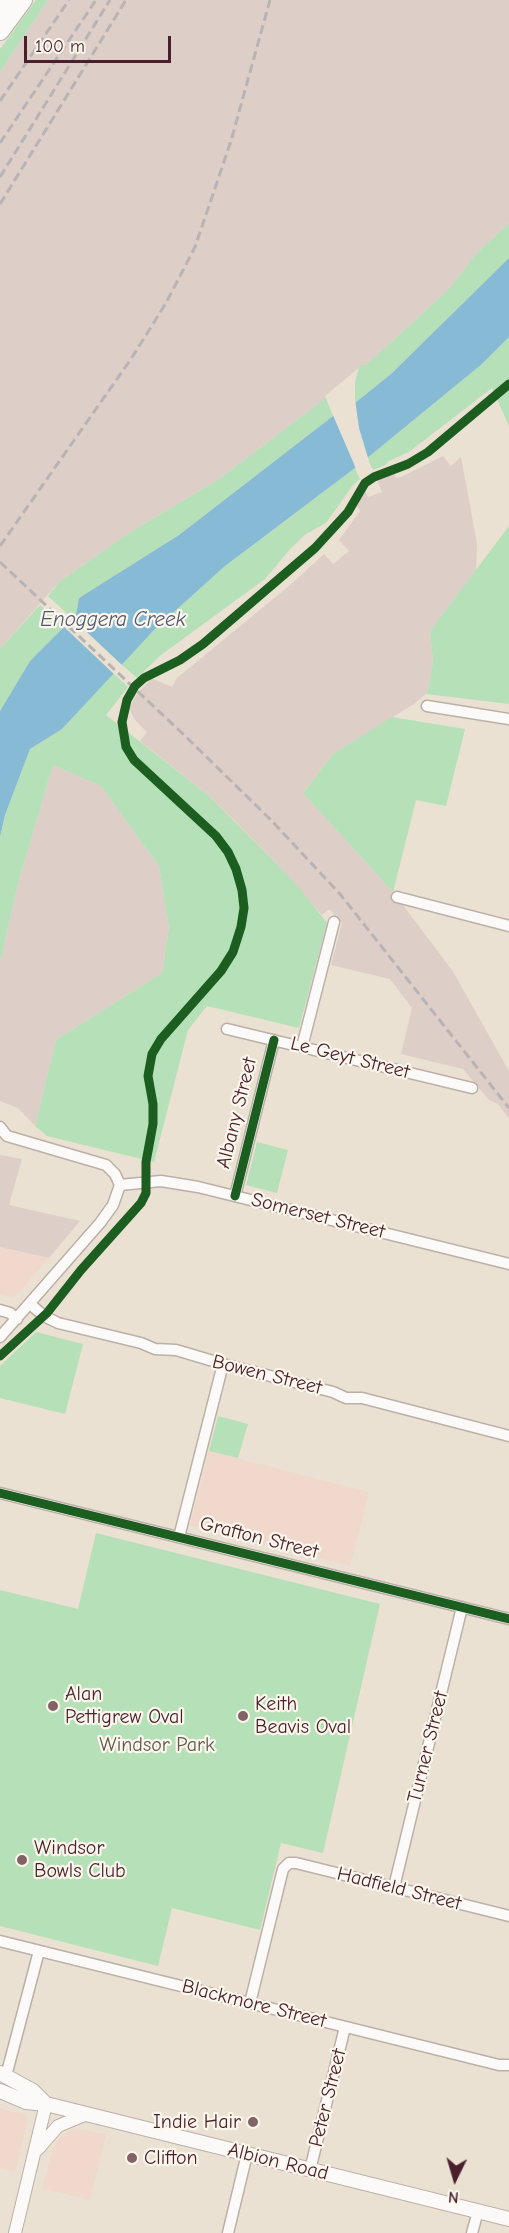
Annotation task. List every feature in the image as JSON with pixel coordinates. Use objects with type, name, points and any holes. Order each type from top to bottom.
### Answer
[{"type":"highway","points":[[0,9],[7,0]]},
{"type":"highway","points":[[0,31],[23,0]]},
{"type":"main road","points":[[3,2075],[33,2091],[46,2104]]},
{"type":"main road","name":"Albion Road","points":[[0,2091],[26,2102],[46,2104],[509,2219]]},
{"type":"street","points":[[427,706],[509,719]]},
{"type":"street","points":[[398,897],[509,926]]},
{"type":"street","points":[[302,1047],[334,922]]},
{"type":"street","name":"Le Geyt Street","points":[[227,1029],[472,1088]]},
{"type":"street","name":"Albany Street","points":[[235,1196],[274,1040]]},
{"type":"street","points":[[0,1127],[7,1136],[106,1165],[115,1174],[120,1185],[113,1204],[100,1223],[0,1337]]},
{"type":"street","name":"Somerset Street","points":[[120,1185],[161,1181],[235,1196],[509,1264]]},
{"type":"street","name":"Bowen Street","points":[[30,1304],[44,1316],[58,1323],[141,1343],[155,1349],[176,1350],[333,1392],[346,1398],[362,1398],[509,1436]]},
{"type":"street","points":[[0,1310],[17,1318]]},
{"type":"street","points":[[179,1537],[223,1364]]},
{"type":"street","name":"Grafton Street","points":[[0,1493],[509,1619]]},
{"type":"street","name":"Turner Street","points":[[394,1887],[462,1607]]},
{"type":"street","name":"Hadfield Street","points":[[250,2003],[283,1869],[289,1863],[509,1916]]},
{"type":"street","name":"Blackmore Street","points":[[0,1941],[499,2065],[509,2065]]},
{"type":"street","points":[[3,2075],[39,1951]]},
{"type":"street","name":"Peter Street","points":[[310,2170],[345,2027]]},
{"type":"street","points":[[15,2233],[46,2104]]},
{"type":"street","points":[[36,2151],[56,2128],[87,2114]]},
{"type":"street","points":[[228,2233],[247,2154]]},
{"type":"street","points":[[472,2233],[478,2211]]},
{"type":"shaded area","points":[[48,0],[509,0],[509,223],[476,254],[447,291],[366,365],[362,365],[322,401],[219,479],[129,533],[59,582],[0,649],[0,72]]},
{"type":"shaded area","points":[[443,456],[451,466],[461,457],[477,544],[476,570],[430,631],[433,661],[428,692],[414,704],[333,754],[303,793],[393,892],[452,970],[509,1071],[509,1119],[498,1104],[489,1100],[463,1069],[401,1054],[412,1008],[390,979],[331,965],[342,923],[329,909],[322,915],[277,864],[209,796],[140,741],[147,732],[135,720],[129,709],[136,695],[153,679],[172,687],[177,678],[289,586],[324,554],[333,564],[349,551],[339,540],[360,511],[357,505],[365,491],[368,497],[382,492],[377,480],[394,474],[396,478],[401,477]]},
{"type":"shaded area","points":[[53,765],[101,786],[159,866],[169,928],[162,973],[56,1040],[35,1126],[18,1108],[0,1101],[0,962],[19,880]]},
{"type":"shaded area","points":[[0,1155],[22,1159],[9,1205],[80,1221],[49,1258],[0,1247]]},
{"type":"shaded area","points":[[0,1247],[49,1258],[14,1298],[0,1294]]},
{"type":"shaded area","points":[[209,1451],[369,1492],[350,1566],[190,1525]]},
{"type":"shaded area","points":[[0,2108],[24,2114],[28,2119],[15,2172],[0,2168]]},
{"type":"shaded area","points":[[77,2129],[106,2134],[90,2200],[42,2188],[53,2148],[61,2136]]},
{"type":"green space","points":[[36,0],[48,0],[0,72],[0,49]]},
{"type":"green space","points":[[509,223],[509,258],[391,374],[355,403],[355,382],[359,367],[366,365],[447,291],[476,254]]},
{"type":"green space","points":[[509,337],[509,426],[492,388],[409,452],[373,470],[367,458],[482,364]]},
{"type":"green space","points":[[325,396],[333,416],[179,535],[79,598],[75,621],[48,596],[59,582],[129,533],[219,479],[322,401]]},
{"type":"green space","points":[[355,468],[360,479],[353,485],[326,523],[306,534],[265,579],[161,655],[137,678],[121,664],[154,630],[225,566]]},
{"type":"green space","points":[[509,526],[509,704],[426,694],[433,661],[430,631]]},
{"type":"green space","points":[[40,605],[64,627],[30,661],[0,711],[0,649]]},
{"type":"green space","points":[[113,673],[128,687],[106,715],[209,796],[277,864],[327,923],[299,1028],[207,1006],[188,1030],[154,1162],[47,1136],[35,1126],[56,1040],[162,973],[169,928],[159,866],[101,786],[53,765],[19,880],[0,962],[0,837],[5,815],[30,749],[62,729]]},
{"type":"green space","points":[[392,717],[465,729],[446,806],[416,800],[393,892],[303,793],[333,754]]},
{"type":"green space","points":[[257,1142],[288,1150],[277,1193],[246,1185]]},
{"type":"green space","points":[[36,1332],[83,1344],[65,1414],[0,1398],[0,1366]]},
{"type":"green space","points":[[218,1416],[248,1424],[238,1458],[209,1451]]},
{"type":"green space","name":"Windsor Park","points":[[96,1533],[380,1604],[323,1853],[281,1843],[260,1930],[172,1908],[158,1966],[0,1926],[0,1590],[78,1609]]},
{"type":"water","name":"Enoggera Creek","points":[[509,258],[509,337],[482,364],[355,468],[225,566],[154,630],[62,729],[30,749],[5,815],[0,837],[0,711],[30,661],[64,627],[75,621],[79,598],[179,535],[333,416],[355,403],[391,374]]},
{"type":"pier","points":[[355,399],[359,428],[369,461],[357,471],[332,413]]},
{"type":"pier","points":[[72,618],[123,666],[115,675],[62,625]]},
{"type":"railway","points":[[0,101],[69,0]]},
{"type":"railway","points":[[0,143],[96,0]]},
{"type":"railway","points":[[0,177],[110,0]]},
{"type":"railway","points":[[0,204],[126,0]]},
{"type":"railway","points":[[0,546],[131,359],[166,303],[195,247],[231,141],[270,0]]},
{"type":"railway","points":[[0,562],[182,733],[270,819],[340,894],[509,1108]]},
{"type":"cycle path","points":[[0,1356],[47,1313],[81,1270],[141,1203],[146,1193],[146,1162],[153,1124],[153,1104],[148,1076],[152,1054],[161,1039],[221,971],[233,952],[241,927],[244,908],[242,890],[228,852],[216,836],[134,760],[126,747],[122,722],[127,700],[135,686],[144,678],[180,660],[203,644],[315,548],[348,512],[365,483],[374,477],[408,464],[428,452],[509,384]]},
{"type":"cycle path","points":[[235,1196],[274,1040]]},
{"type":"cycle path","points":[[0,1493],[509,1619]]},
{"type":"place","name":"Alan Pettigrew Oval","points":[[53,1706]]},
{"type":"place","name":"Keith Beavis Oval","points":[[243,1716]]},
{"type":"place","name":"Windsor Bowls Club","points":[[22,1860]]},
{"type":"place","name":"Indie Hair","points":[[253,2122]]},
{"type":"place","name":"Clifton","points":[[132,2158]]}]
